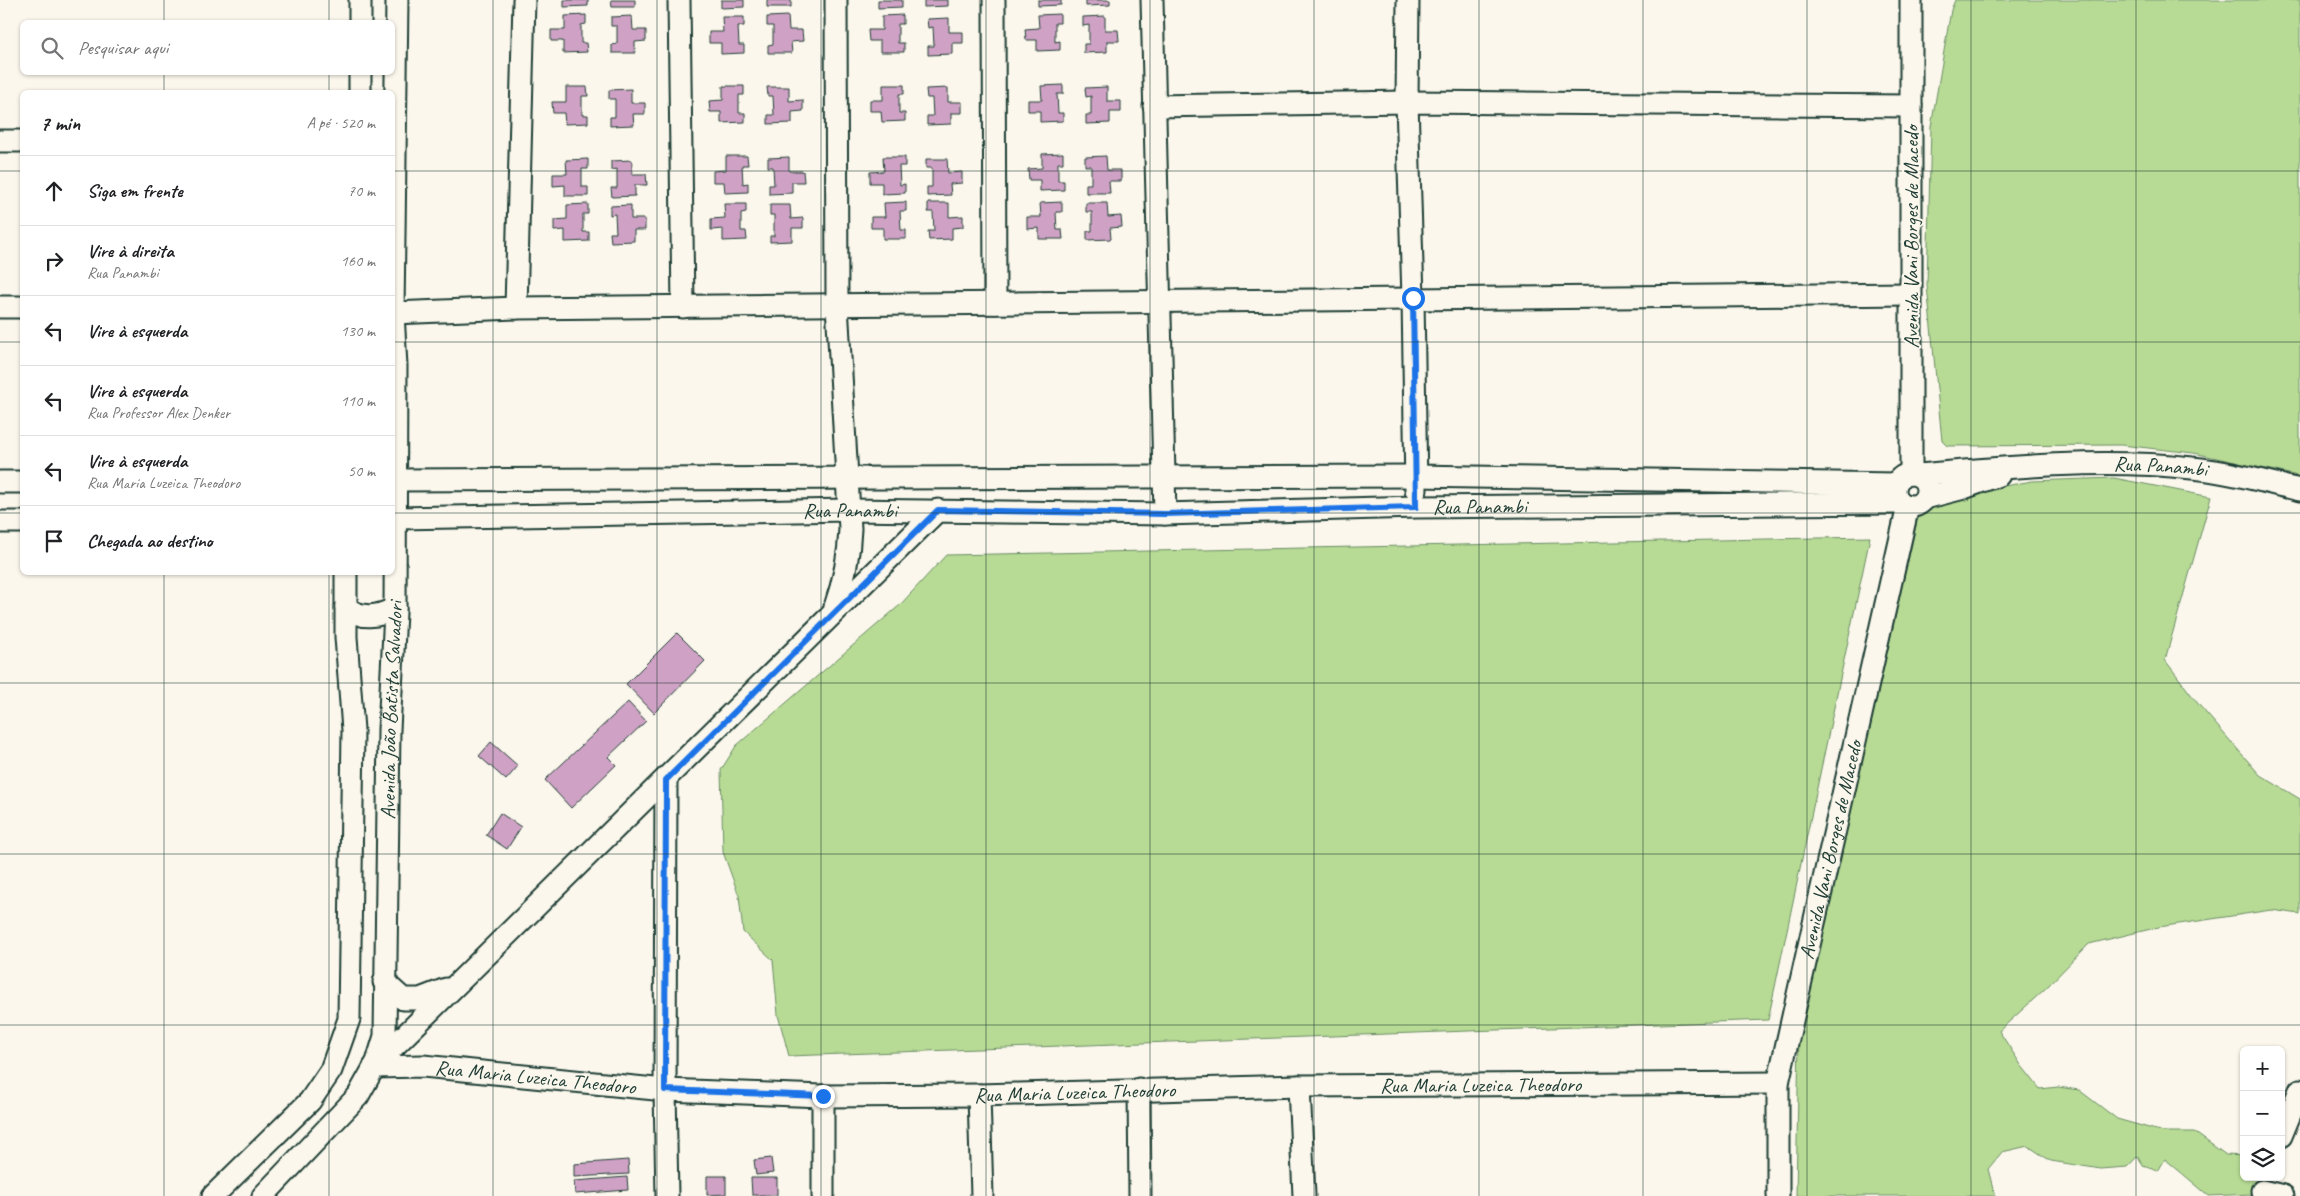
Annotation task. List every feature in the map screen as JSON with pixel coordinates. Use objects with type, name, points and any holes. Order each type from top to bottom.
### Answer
[{"type":"street","points":[[360,0],[360,20]]},
{"type":"street","name":"Avenida João Batista Salvadori","points":[[395,156],[397,0]]},
{"type":"street","points":[[516,308],[524,0]]},
{"type":"street","points":[[679,0],[683,307]]},
{"type":"street","points":[[832,613],[843,582],[849,555],[850,529],[837,305],[836,0]]},
{"type":"street","points":[[994,0],[995,303]]},
{"type":"street","points":[[1152,0],[1165,514]]},
{"type":"street","points":[[1408,0],[1406,102],[1413,298],[1416,507]]},
{"type":"street","name":"Avenida Vani Borges de Macedo","points":[[1778,1196],[1778,1083],[1910,490],[1911,0]]},
{"type":"street","points":[[360,75],[360,90]]},
{"type":"street","points":[[1154,106],[1406,102],[1911,106]]},
{"type":"street","points":[[0,141],[20,141]]},
{"type":"street","points":[[395,313],[516,308],[1910,294]]},
{"type":"street","points":[[0,307],[20,307]]},
{"type":"street","name":"Avenida João Batista Salvadori","points":[[263,1196],[358,1096],[374,1067],[385,1036],[384,982],[389,730],[395,608],[395,444]]},
{"type":"street","name":"Rua Panambi","points":[[396,518],[848,510],[1165,514],[1416,507],[1964,488],[2019,466],[2125,462],[2194,468],[2300,490]]},
{"type":"street","name":"Rua Panambi","points":[[396,480],[1416,476],[1910,490]]},
{"type":"street","points":[[0,482],[20,482]]},
{"type":"street","points":[[374,1067],[938,510]]},
{"type":"street","points":[[0,522],[20,522]]},
{"type":"street","name":"Avenida João Batista Salvadori","points":[[213,1196],[310,1101],[331,1070],[349,1019],[353,730],[346,575]]},
{"type":"street","points":[[346,607],[364,616],[378,616],[395,608]]},
{"type":"street","points":[[666,780],[665,1090],[667,1196]]},
{"type":"street","points":[[384,982],[403,999],[420,1000],[455,986]]},
{"type":"street","name":"Rua Maria Luzeica Theodoro","points":[[374,1067],[422,1066],[665,1090],[823,1096],[979,1095],[1299,1086],[1778,1083]]},
{"type":"street","points":[[1299,1086],[1304,1196]]},
{"type":"street","points":[[1139,1089],[1140,1196]]},
{"type":"street","points":[[2285,1126],[2300,1090]]},
{"type":"street","points":[[979,1095],[982,1196]]},
{"type":"street","points":[[823,1096],[823,1196]]},
{"type":"green space","points":[[1955,0],[2300,0],[2300,474],[2298,476],[2194,453],[2121,445],[1947,446],[1942,441],[1927,285],[1931,127],[1951,10]]},
{"type":"green space","points":[[2114,478],[2211,497],[2165,660],[2199,705],[2260,775],[2300,799],[2300,914],[2271,910],[2159,927],[2089,944],[2046,988],[1999,1031],[2021,1065],[2040,1089],[2058,1087],[2079,1090],[2117,1119],[2163,1132],[2194,1132],[2226,1155],[2240,1156],[2240,1181],[2257,1181],[2253,1194],[2209,1196],[2165,1159],[2158,1171],[2143,1166],[2138,1156],[2127,1167],[2101,1169],[2051,1161],[2028,1146],[2002,1152],[1988,1169],[1995,1196],[1796,1196],[1799,1037],[1917,521],[1924,508],[1988,489],[2032,481]]},
{"type":"green space","points":[[1870,537],[1768,1020],[789,1056],[778,1015],[773,960],[743,932],[739,896],[723,852],[721,770],[736,746],[900,605],[946,555]]},
{"type":"building","points":[[564,0],[588,0],[588,6],[564,7]]},
{"type":"building","points":[[611,0],[635,0],[635,7],[612,7]]},
{"type":"building","points":[[721,0],[744,0],[744,7],[721,8]]},
{"type":"building","points":[[767,0],[791,0],[791,7],[767,7]]},
{"type":"building","points":[[878,0],[902,0],[902,7],[878,8]]},
{"type":"building","points":[[924,0],[948,0],[948,6],[924,7]]},
{"type":"building","points":[[1038,0],[1061,0],[1061,5],[1038,6]]},
{"type":"building","points":[[1086,0],[1110,0],[1110,5],[1086,6]]},
{"type":"building","points":[[1060,14],[1060,23],[1055,23],[1055,42],[1060,41],[1060,50],[1037,51],[1037,40],[1026,40],[1025,29],[1039,28],[1038,15]]},
{"type":"building","points":[[586,15],[586,24],[581,25],[581,43],[586,43],[587,52],[563,53],[563,41],[551,41],[551,30],[565,30],[565,16]]},
{"type":"building","points":[[903,15],[903,24],[898,24],[898,43],[904,43],[904,52],[880,52],[880,41],[869,41],[868,30],[882,30],[882,16]]},
{"type":"building","points":[[632,16],[633,30],[646,30],[646,41],[635,42],[635,53],[612,53],[612,45],[617,44],[617,26],[611,26],[611,17]]},
{"type":"building","points":[[788,16],[789,30],[802,30],[803,41],[791,42],[792,53],[768,53],[768,45],[773,44],[773,26],[767,26],[767,17]]},
{"type":"building","points":[[1105,16],[1105,30],[1118,30],[1119,41],[1107,41],[1107,52],[1084,53],[1084,44],[1089,44],[1089,25],[1083,26],[1083,17]]},
{"type":"building","points":[[722,17],[744,17],[744,26],[738,26],[739,45],[744,45],[744,53],[721,54],[721,43],[709,43],[709,32],[723,32]]},
{"type":"building","points":[[949,18],[949,32],[963,32],[963,43],[952,43],[952,54],[928,55],[928,46],[934,46],[933,27],[928,28],[927,19]]},
{"type":"building","points":[[883,85],[904,85],[904,94],[899,94],[899,113],[905,113],[905,121],[882,122],[881,111],[870,111],[870,100],[883,100]]},
{"type":"building","points":[[1063,85],[1063,94],[1057,94],[1058,113],[1063,113],[1063,121],[1040,122],[1040,111],[1028,111],[1028,100],[1042,100],[1041,86]]},
{"type":"building","points":[[723,86],[744,86],[744,95],[739,95],[739,113],[745,113],[745,122],[721,123],[721,112],[710,112],[709,101],[723,100]]},
{"type":"building","points":[[566,87],[587,87],[588,96],[582,96],[582,115],[588,115],[588,123],[565,124],[564,113],[553,113],[552,102],[566,102]]},
{"type":"building","points":[[767,87],[789,87],[789,101],[803,100],[803,111],[792,112],[792,123],[768,124],[768,115],[774,115],[773,96],[768,96]]},
{"type":"building","points":[[1107,87],[1107,101],[1121,101],[1121,112],[1110,112],[1110,123],[1086,124],[1086,115],[1091,115],[1091,96],[1086,97],[1085,88]]},
{"type":"building","points":[[948,88],[948,102],[962,102],[962,113],[951,113],[951,124],[927,125],[927,116],[933,116],[932,98],[927,98],[926,89]]},
{"type":"building","points":[[631,89],[631,103],[645,103],[645,114],[633,114],[634,125],[610,126],[610,117],[615,117],[615,99],[609,99],[609,90]]},
{"type":"building","points":[[1063,153],[1063,163],[1058,163],[1058,181],[1064,181],[1064,190],[1040,191],[1040,180],[1029,180],[1028,169],[1042,168],[1042,154]]},
{"type":"building","points":[[726,156],[747,156],[748,165],[742,165],[743,184],[748,183],[748,192],[725,193],[724,182],[713,182],[713,171],[726,170]]},
{"type":"building","points":[[1106,156],[1107,170],[1121,170],[1121,181],[1109,181],[1110,193],[1086,193],[1086,184],[1091,184],[1091,166],[1085,166],[1085,157]]},
{"type":"building","points":[[789,157],[789,171],[803,171],[804,182],[792,182],[792,193],[769,194],[769,185],[774,185],[773,167],[768,167],[768,158]]},
{"type":"building","points":[[883,157],[905,157],[905,166],[899,166],[900,185],[905,184],[905,193],[882,194],[882,183],[870,183],[870,172],[884,171]]},
{"type":"building","points":[[588,159],[588,169],[582,169],[582,187],[588,187],[588,196],[565,196],[565,185],[553,186],[553,174],[567,174],[566,160]]},
{"type":"building","points":[[926,159],[947,159],[948,173],[962,172],[962,183],[950,184],[951,195],[927,196],[927,187],[932,187],[932,168],[926,168]]},
{"type":"building","points":[[632,160],[632,174],[646,174],[647,185],[635,185],[635,196],[612,197],[611,188],[617,188],[617,169],[611,170],[611,161]]},
{"type":"building","points":[[906,202],[906,211],[900,211],[901,230],[906,230],[906,239],[883,239],[883,228],[871,228],[871,217],[885,217],[884,203]]},
{"type":"building","points":[[1062,202],[1062,212],[1056,212],[1057,230],[1062,230],[1063,239],[1039,239],[1039,228],[1027,229],[1027,217],[1041,217],[1040,203]]},
{"type":"building","points":[[928,203],[949,203],[949,217],[963,216],[963,227],[952,228],[952,239],[929,240],[928,231],[934,231],[933,212],[928,212]]},
{"type":"building","points":[[1086,203],[1107,203],[1108,217],[1121,216],[1122,227],[1110,228],[1111,239],[1087,240],[1087,231],[1092,231],[1092,212],[1086,212]]},
{"type":"building","points":[[588,204],[588,214],[583,214],[583,232],[589,232],[589,241],[565,242],[565,230],[554,231],[554,220],[567,219],[567,205]]},
{"type":"building","points":[[724,204],[746,204],[746,212],[741,213],[741,231],[746,231],[747,240],[723,241],[723,229],[711,230],[711,219],[725,218]]},
{"type":"building","points":[[631,205],[631,219],[645,219],[645,230],[634,230],[634,241],[611,242],[610,233],[616,233],[615,214],[610,215],[610,206]]},
{"type":"building","points":[[770,205],[790,205],[791,219],[803,218],[803,228],[792,228],[792,241],[770,242],[770,236],[774,236],[774,215],[770,215]]},
{"type":"building","points":[[677,633],[705,661],[654,713],[626,684]]},
{"type":"building","points":[[628,702],[646,721],[608,757],[616,765],[571,808],[545,780]]},
{"type":"building","points":[[491,742],[518,766],[506,780],[479,756]]},
{"type":"building","points":[[500,813],[521,827],[507,849],[486,835]]},
{"type":"building","points":[[771,1158],[773,1173],[756,1175],[754,1160]]},
{"type":"building","points":[[628,1160],[629,1174],[574,1177],[574,1164]]},
{"type":"building","points":[[707,1176],[726,1176],[726,1194],[707,1195]]},
{"type":"building","points":[[627,1177],[628,1190],[575,1194],[574,1181]]},
{"type":"building","points":[[751,1178],[777,1178],[777,1195],[752,1195]]},
{"type":"route","points":[[823,1096],[665,1090],[666,780],[832,613],[938,510],[1165,514],[1416,507],[1413,298]]}]
